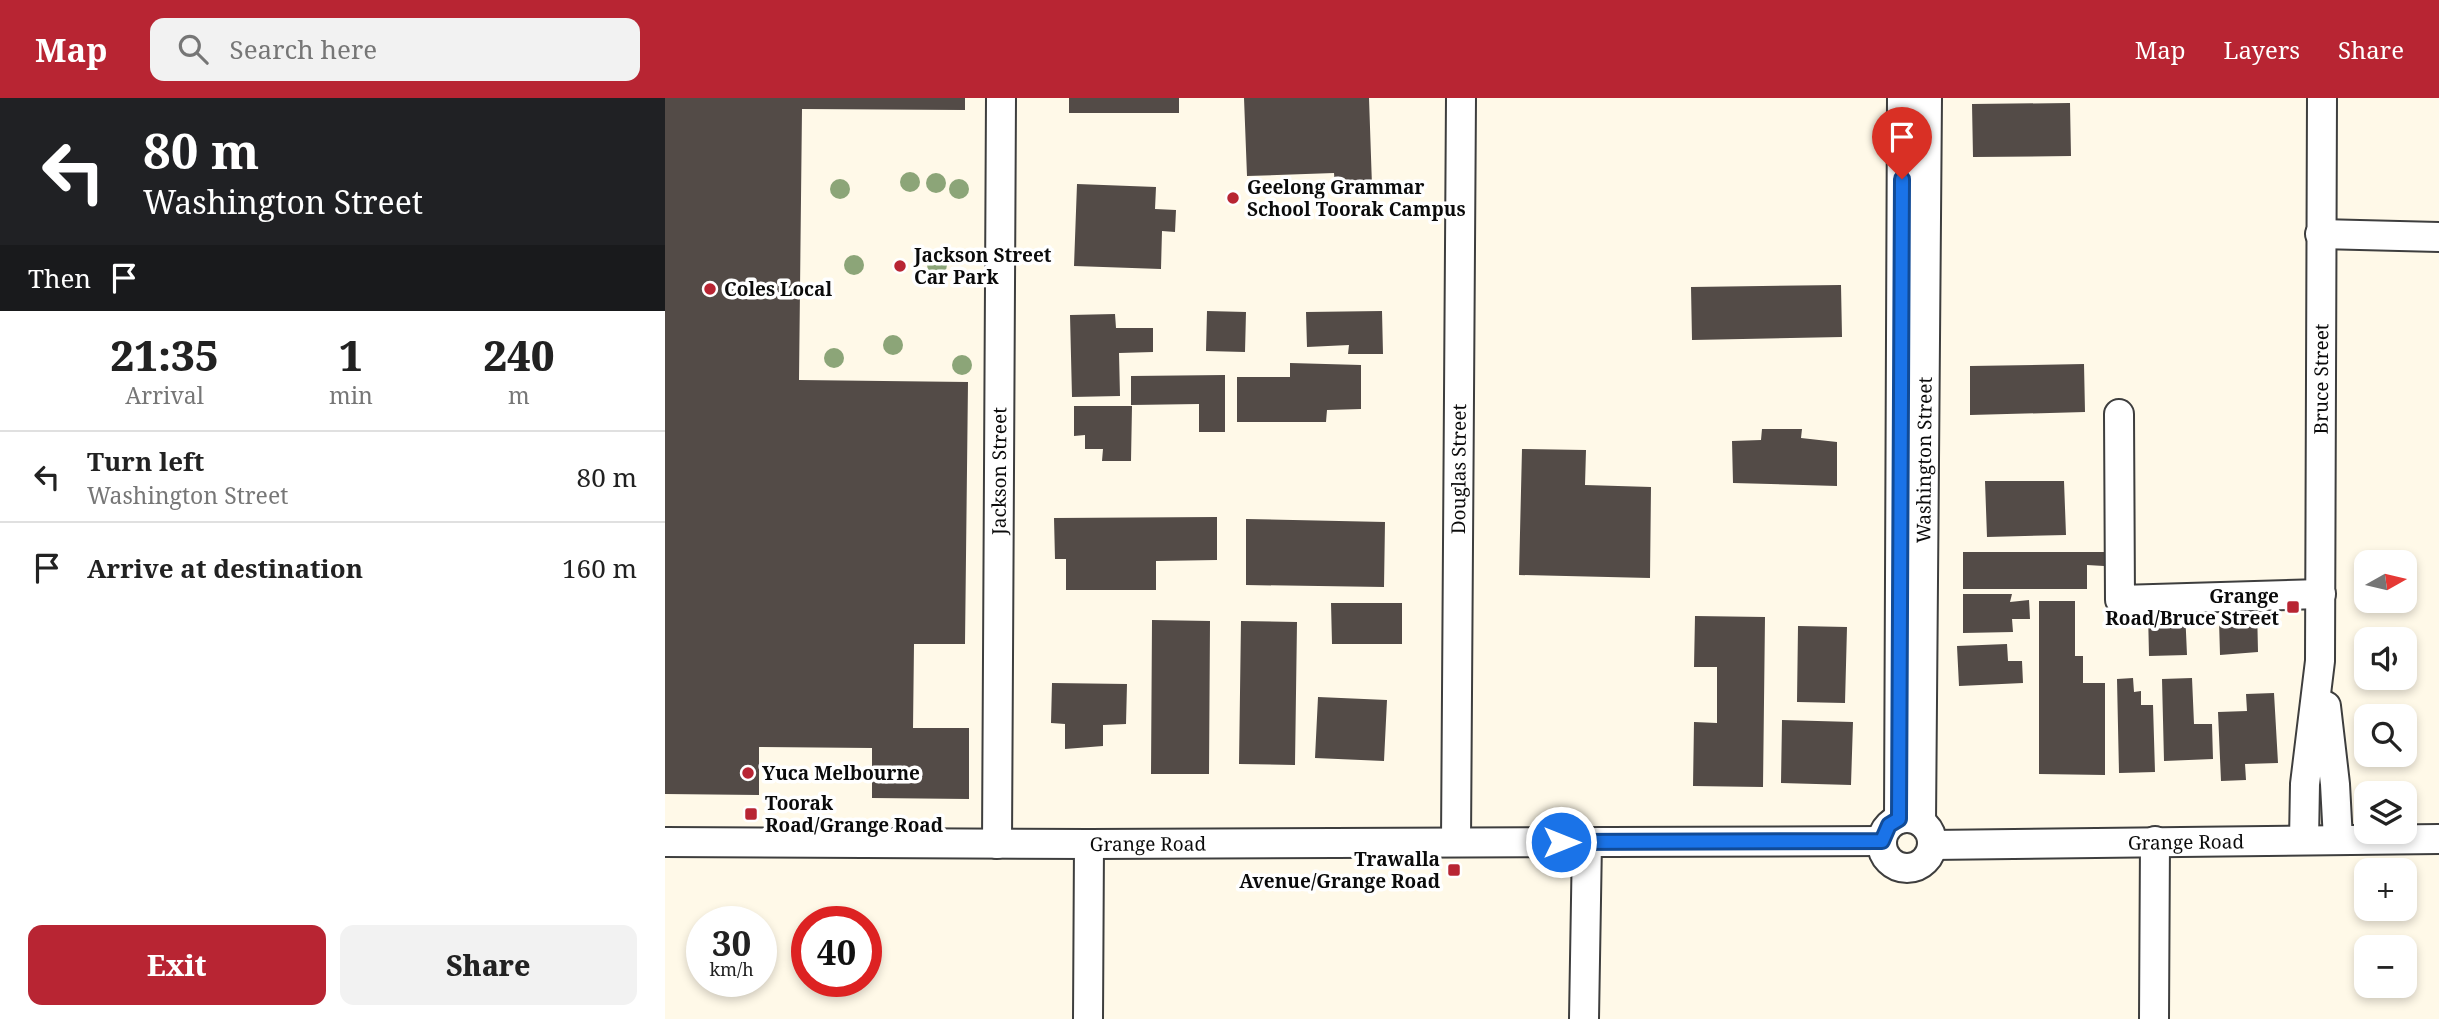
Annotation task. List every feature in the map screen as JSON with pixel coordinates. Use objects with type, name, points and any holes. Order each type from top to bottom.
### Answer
[{"type":"street","name":"Jackson Street","points":[[997,844],[1001,98]]},
{"type":"street","name":"Douglas Street","points":[[1456,842],[1461,98]]},
{"type":"street","name":"Washington Street","points":[[1902,98],[1917,829]]},
{"type":"street","name":"Washington Street","points":[[1917,829],[1927,98]]},
{"type":"street","name":"Bruce Street","points":[[2304,840],[2305,784],[2320,661],[2322,98]]},
{"type":"street","points":[[2321,234],[2439,237]]},
{"type":"street","points":[[2119,414],[2120,600],[2321,594]]},
{"type":"street","name":"Bruce Street","points":[[2320,661],[2335,784],[2338,840]]},
{"type":"street","points":[[1889,825],[1917,829],[1930,854],[1922,864],[1907,868],[1896,866],[1887,858],[1882,841],[1889,825]]},
{"type":"street","name":"Grange Road","points":[[1917,829],[2155,841],[2439,839]]},
{"type":"street","points":[[1584,1019],[1587,841]]},
{"type":"street","name":"Grange Road","points":[[665,842],[1089,844],[1882,841]]},
{"type":"street","points":[[2154,1019],[2155,841]]},
{"type":"street","points":[[1088,1019],[1089,844]]},
{"type":"building","points":[[665,98],[965,98],[965,110],[802,109],[799,380],[968,382],[965,644],[914,644],[913,728],[969,728],[969,799],[872,798],[872,748],[759,747],[759,795],[665,794]]},
{"type":"building","points":[[1069,98],[1179,98],[1179,113],[1069,113]]},
{"type":"building","points":[[1244,98],[1369,98],[1372,186],[1335,187],[1334,173],[1247,176]]},
{"type":"building","points":[[2070,103],[2071,156],[1973,157],[1972,104]]},
{"type":"building","points":[[1077,184],[1156,187],[1155,209],[1176,210],[1175,232],[1162,231],[1161,269],[1074,266]]},
{"type":"building","points":[[1841,285],[1842,337],[1692,340],[1691,287]]},
{"type":"building","points":[[1207,311],[1246,312],[1245,352],[1206,351]]},
{"type":"building","points":[[1382,311],[1383,354],[1348,354],[1349,345],[1307,347],[1306,312]]},
{"type":"building","points":[[1115,314],[1116,328],[1153,328],[1153,352],[1119,353],[1120,396],[1072,397],[1070,315]]},
{"type":"building","points":[[1290,363],[1361,365],[1361,409],[1327,410],[1326,422],[1237,422],[1237,377],[1290,377]]},
{"type":"building","points":[[2084,364],[2085,412],[1970,415],[1970,366]]},
{"type":"building","points":[[1225,375],[1225,432],[1199,432],[1199,404],[1131,405],[1131,376]]},
{"type":"building","points":[[1074,406],[1132,406],[1131,461],[1102,461],[1103,449],[1085,449],[1085,435],[1074,436]]},
{"type":"building","points":[[1762,429],[1802,429],[1801,438],[1837,442],[1837,486],[1733,483],[1732,441],[1761,440]]},
{"type":"building","points":[[1522,449],[1586,450],[1585,485],[1651,487],[1650,578],[1519,575]]},
{"type":"building","points":[[1985,481],[2064,481],[2066,535],[1987,537]]},
{"type":"building","points":[[1217,517],[1217,560],[1156,561],[1156,590],[1066,590],[1066,559],[1055,559],[1054,518]]},
{"type":"building","points":[[1246,519],[1385,522],[1384,587],[1246,585]]},
{"type":"building","points":[[1963,552],[2104,552],[2104,566],[2087,565],[2087,589],[1963,589]]},
{"type":"building","points":[[1963,594],[2012,594],[2010,602],[2029,600],[2030,619],[2012,619],[2013,632],[1963,633]]},
{"type":"building","points":[[2039,601],[2075,601],[2075,656],[2083,656],[2083,683],[2105,683],[2105,775],[2039,774]]},
{"type":"building","points":[[1331,603],[1402,603],[1402,644],[1332,644]]},
{"type":"building","points":[[2257,607],[2258,652],[2220,655],[2219,620],[2235,620],[2235,608]]},
{"type":"building","points":[[2185,610],[2187,655],[2149,656],[2148,612]]},
{"type":"building","points":[[1695,616],[1765,617],[1763,787],[1693,786],[1694,722],[1717,723],[1717,667],[1694,667]]},
{"type":"building","points":[[1152,620],[1210,621],[1209,774],[1151,774]]},
{"type":"building","points":[[1241,621],[1297,622],[1295,765],[1239,764]]},
{"type":"building","points":[[1798,626],[1847,627],[1845,703],[1797,702]]},
{"type":"building","points":[[2007,644],[2008,661],[2022,661],[2023,683],[1959,686],[1957,646]]},
{"type":"building","points":[[2133,678],[2134,692],[2141,691],[2141,705],[2153,705],[2155,772],[2119,773],[2117,679]]},
{"type":"building","points":[[2192,678],[2194,724],[2212,724],[2213,759],[2164,761],[2162,679]]},
{"type":"building","points":[[1052,683],[1127,684],[1126,724],[1103,725],[1103,746],[1065,749],[1065,724],[1051,723]]},
{"type":"building","points":[[2274,693],[2278,763],[2245,764],[2246,780],[2221,781],[2218,712],[2247,711],[2246,694]]},
{"type":"building","points":[[1318,697],[1387,700],[1384,761],[1315,758]]},
{"type":"building","points":[[1782,720],[1853,722],[1851,785],[1781,783]]},
{"type":"place","name":"Geelong Grammar School Toorak Campus","points":[[1233,198]]},
{"type":"place","name":"Jackson Street Car Park","points":[[900,266]]},
{"type":"place","name":"Coles Local","points":[[710,289]]},
{"type":"place","name":"Grange Road/Bruce Street","points":[[2293,607]]},
{"type":"place","name":"Yuca Melbourne","points":[[748,773]]},
{"type":"place","name":"Toorak Road/Grange Road","points":[[751,814]]},
{"type":"place","name":"Trawalla Avenue/Grange Road","points":[[1454,870]]},
{"type":"route","points":[[1561,842],[1882,841],[1889,825],[1899,819],[1902,179]]}]
